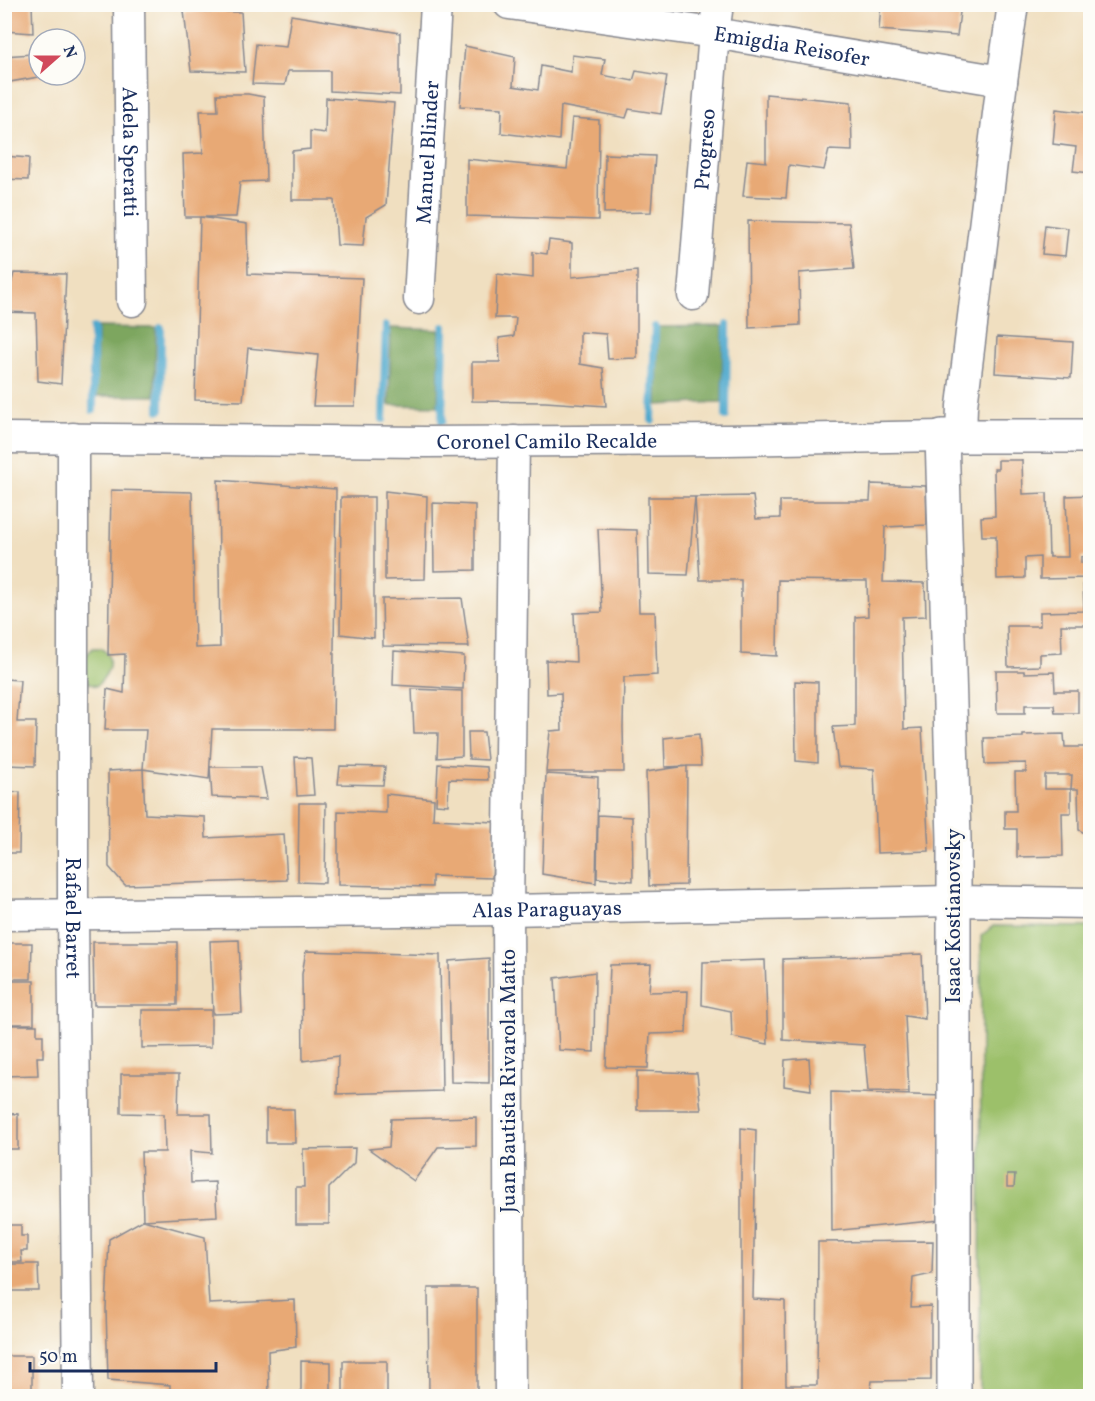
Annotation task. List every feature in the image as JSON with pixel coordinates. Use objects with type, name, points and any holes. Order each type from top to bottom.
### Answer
[{"type":"main road","name":"Coronel Camilo Recalde","points":[[952,436],[1090,436]]},
{"type":"main road","name":"Isaac Kostianovsky","points":[[952,436],[954,1396]]},
{"type":"street","name":"Adela Speratti","points":[[129,4],[132,301]]},
{"type":"street","name":"Manuel Blinder","points":[[419,299],[436,4]]},
{"type":"street","name":"Emigdia Reisofer","points":[[509,4],[716,19],[1002,81]]},
{"type":"street","points":[[952,436],[963,394],[1013,4]]},
{"type":"street","name":"Progreso","points":[[693,295],[716,19]]},
{"type":"street","name":"Coronel Camilo Recalde","points":[[4,438],[426,442],[952,436]]},
{"type":"street","name":"Rafael Barret","points":[[73,438],[73,914],[78,1396]]},
{"type":"street","name":"Juan Bautista Rivarola Matto","points":[[510,1396],[508,910],[514,441]]},
{"type":"street","name":"Alas Paraguayas","points":[[4,915],[508,910],[953,902],[1090,903]]},
{"type":"green space","points":[[723,326],[722,402],[657,405],[658,327]]},
{"type":"green space","points":[[97,327],[156,328],[155,396],[96,396]]},
{"type":"green space","points":[[391,328],[440,330],[438,406],[389,405]]},
{"type":"green space","points":[[93,648],[101,648],[109,659],[107,672],[96,686],[87,683],[83,658]]},
{"type":"green space","points":[[993,926],[1090,927],[1090,1396],[980,1396],[981,936]]},
{"type":"building","points":[[4,4],[32,4],[33,27],[27,27],[27,33],[4,31]]},
{"type":"building","points":[[881,4],[961,4],[957,36],[879,30]]},
{"type":"building","points":[[184,11],[241,12],[245,72],[191,71]]},
{"type":"building","points":[[291,15],[400,33],[400,95],[330,91],[330,71],[288,71],[285,85],[252,84],[256,44],[286,47]]},
{"type":"building","points":[[465,46],[515,57],[513,86],[538,90],[541,66],[571,72],[572,55],[605,59],[602,75],[633,81],[636,71],[667,76],[661,114],[629,109],[626,118],[561,106],[559,140],[501,133],[502,108],[460,106]]},
{"type":"building","points":[[27,54],[27,79],[4,83],[4,56]]},
{"type":"building","points":[[217,94],[248,94],[264,97],[266,181],[240,182],[236,217],[185,217],[183,154],[203,153],[200,111],[218,111]]},
{"type":"building","points":[[766,94],[851,102],[852,151],[829,150],[824,170],[789,165],[786,198],[743,196],[747,160],[766,162]]},
{"type":"building","points":[[326,98],[394,103],[386,205],[366,217],[363,246],[337,245],[334,200],[292,200],[292,151],[310,149],[310,131],[325,133]]},
{"type":"building","points":[[1056,109],[1090,113],[1090,173],[1073,171],[1076,147],[1053,144]]},
{"type":"building","points":[[572,118],[599,120],[598,220],[467,216],[467,159],[567,169]]},
{"type":"building","points":[[605,154],[655,156],[651,212],[604,213]]},
{"type":"building","points":[[4,156],[29,158],[28,180],[4,179]]},
{"type":"building","points":[[200,217],[247,224],[248,274],[362,278],[355,406],[313,406],[318,355],[248,348],[243,401],[195,400]]},
{"type":"building","points":[[748,221],[849,223],[854,269],[799,273],[800,325],[749,328]]},
{"type":"building","points":[[1045,225],[1068,228],[1065,256],[1042,254]]},
{"type":"building","points":[[549,240],[572,243],[572,277],[637,271],[637,358],[608,359],[606,334],[580,332],[580,364],[603,368],[606,406],[472,401],[472,362],[500,362],[499,338],[514,336],[516,318],[495,318],[497,274],[533,278],[533,252],[547,254]]},
{"type":"building","points":[[14,273],[66,274],[61,384],[38,381],[36,313],[4,312]]},
{"type":"building","points":[[997,337],[1073,342],[1071,378],[995,373]]},
{"type":"building","points":[[998,460],[1022,460],[1023,494],[1047,493],[1049,557],[1068,557],[1066,496],[1090,495],[1090,556],[1081,557],[1081,563],[1090,563],[1090,578],[1040,579],[1040,557],[1025,558],[1025,578],[997,579],[996,536],[982,536],[981,517],[995,516],[994,469],[998,469]]},
{"type":"building","points":[[218,480],[336,489],[333,729],[212,729],[209,779],[143,769],[146,730],[105,730],[107,689],[124,693],[125,654],[108,655],[111,490],[192,492],[195,648],[220,647]]},
{"type":"building","points":[[871,484],[926,486],[927,525],[885,527],[883,582],[925,583],[926,616],[902,617],[904,729],[922,728],[929,851],[877,853],[874,769],[838,767],[833,727],[855,726],[855,617],[868,616],[867,581],[778,580],[777,656],[741,654],[741,580],[700,580],[695,497],[753,496],[756,519],[780,518],[780,501],[870,501]]},
{"type":"building","points":[[385,491],[427,496],[425,579],[385,580]]},
{"type":"building","points":[[341,497],[374,497],[374,638],[340,634]]},
{"type":"building","points":[[648,497],[695,497],[688,575],[649,574]]},
{"type":"building","points":[[433,503],[475,505],[475,570],[434,571]]},
{"type":"building","points":[[598,529],[637,530],[639,612],[655,612],[657,675],[624,677],[624,772],[546,772],[550,731],[562,730],[561,693],[547,694],[546,660],[576,662],[574,613],[602,612]]},
{"type":"building","points":[[1083,583],[1090,583],[1090,625],[1061,625],[1062,653],[1040,654],[1040,666],[1008,667],[1007,626],[1040,626],[1040,612],[1084,611]]},
{"type":"building","points":[[462,598],[469,647],[383,646],[382,599]]},
{"type":"building","points":[[394,651],[464,656],[463,689],[393,685]]},
{"type":"building","points":[[996,671],[1054,672],[1055,691],[1078,691],[1078,713],[1055,713],[1054,705],[1025,705],[1025,713],[997,713]]},
{"type":"building","points":[[4,679],[20,680],[17,722],[36,722],[35,766],[6,765]]},
{"type":"building","points":[[795,681],[818,682],[818,763],[796,761]]},
{"type":"building","points":[[412,689],[462,691],[462,756],[437,758],[438,733],[414,733]]},
{"type":"building","points":[[468,732],[484,732],[487,760],[469,759]]},
{"type":"building","points":[[699,734],[701,766],[665,767],[664,738]]},
{"type":"building","points":[[1064,734],[1065,747],[1090,747],[1090,836],[1079,830],[1078,789],[1071,789],[1071,813],[1062,813],[1063,856],[1017,857],[1017,829],[1005,829],[1005,811],[1016,811],[1015,772],[1026,772],[1026,763],[985,764],[984,738]],"holes":[[[1045,775],[1072,775],[1071,789],[1045,789]]]},
{"type":"building","points":[[295,757],[311,758],[314,795],[297,796]]},
{"type":"building","points":[[438,764],[487,767],[488,780],[449,779],[448,805],[436,804]]},
{"type":"building","points":[[340,766],[385,767],[383,785],[338,784]]},
{"type":"building","points":[[687,766],[686,885],[649,886],[646,772]]},
{"type":"building","points":[[210,767],[261,767],[267,799],[212,797]]},
{"type":"building","points":[[143,769],[145,814],[205,817],[206,838],[284,834],[287,880],[125,885],[109,867],[108,771]]},
{"type":"building","points":[[546,774],[598,777],[596,883],[542,874]]},
{"type":"building","points":[[20,792],[19,853],[4,853],[4,793]]},
{"type":"building","points":[[386,794],[434,799],[433,819],[495,822],[492,878],[432,876],[432,887],[338,885],[338,811],[386,813]]},
{"type":"building","points":[[299,803],[326,803],[325,883],[298,882]]},
{"type":"building","points":[[598,815],[632,817],[633,881],[597,878]]},
{"type":"building","points":[[239,940],[242,1013],[213,1014],[210,941]]},
{"type":"building","points":[[93,942],[177,942],[177,1005],[94,1005]]},
{"type":"building","points":[[4,943],[32,943],[31,979],[4,979]]},
{"type":"building","points":[[306,951],[440,955],[442,1091],[337,1094],[338,1056],[303,1061],[302,974]]},
{"type":"building","points":[[922,954],[925,1019],[905,1016],[909,1092],[868,1091],[864,1045],[783,1040],[783,959]]},
{"type":"building","points":[[489,958],[489,1083],[451,1082],[449,961]]},
{"type":"building","points":[[765,960],[768,1044],[732,1037],[731,1011],[702,1005],[703,962]]},
{"type":"building","points":[[651,964],[649,992],[688,991],[686,1033],[650,1034],[648,1068],[606,1067],[610,965]]},
{"type":"building","points":[[595,972],[594,1052],[559,1050],[555,978]]},
{"type":"building","points":[[4,981],[34,981],[34,1024],[4,1024]]},
{"type":"building","points":[[142,1010],[211,1010],[211,1047],[142,1048]]},
{"type":"building","points":[[4,1025],[37,1025],[37,1035],[43,1035],[43,1057],[37,1057],[38,1075],[4,1076]]},
{"type":"building","points":[[809,1058],[811,1090],[784,1086],[785,1060]]},
{"type":"building","points":[[637,1071],[697,1073],[701,1110],[637,1110]]},
{"type":"building","points":[[121,1074],[179,1074],[178,1114],[211,1114],[212,1153],[190,1151],[191,1183],[215,1182],[217,1216],[143,1220],[141,1152],[165,1152],[164,1114],[121,1113]]},
{"type":"building","points":[[831,1092],[942,1096],[940,1220],[832,1231]]},
{"type":"building","points":[[266,1109],[294,1109],[295,1143],[266,1143]]},
{"type":"building","points":[[4,1113],[18,1114],[18,1149],[4,1149]]},
{"type":"building","points":[[476,1117],[476,1146],[438,1147],[414,1181],[369,1149],[389,1147],[391,1119]]},
{"type":"building","points":[[741,1128],[756,1130],[753,1299],[785,1301],[786,1385],[817,1385],[818,1242],[933,1241],[932,1274],[913,1278],[911,1307],[931,1306],[931,1380],[872,1381],[870,1396],[741,1396]]},
{"type":"building","points":[[355,1148],[354,1163],[329,1188],[329,1224],[296,1224],[296,1187],[304,1187],[303,1149]]},
{"type":"building","points":[[1007,1175],[1015,1175],[1014,1187],[1007,1187]]},
{"type":"building","points":[[143,1220],[205,1237],[209,1304],[295,1300],[296,1347],[268,1351],[269,1396],[170,1396],[170,1385],[108,1380],[106,1309],[109,1239]]},
{"type":"building","points":[[4,1225],[21,1225],[21,1236],[27,1236],[27,1251],[21,1251],[22,1262],[4,1262]]},
{"type":"building","points":[[4,1264],[38,1264],[39,1291],[4,1291]]},
{"type":"building","points":[[428,1288],[477,1288],[477,1396],[429,1396]]},
{"type":"building","points":[[4,1356],[32,1356],[32,1396],[4,1396]]},
{"type":"building","points":[[301,1361],[331,1362],[331,1396],[301,1396]]},
{"type":"building","points":[[343,1361],[387,1361],[387,1396],[343,1396]]},
{"type":"waterway","points":[[726,416],[727,325]]},
{"type":"waterway","points":[[383,419],[386,326]]},
{"type":"waterway","points":[[442,421],[444,327]]},
{"type":"waterway","points":[[652,420],[655,327]]},
{"type":"waterway","points":[[93,328],[93,410]]},
{"type":"waterway","points":[[160,410],[161,328]]}]
